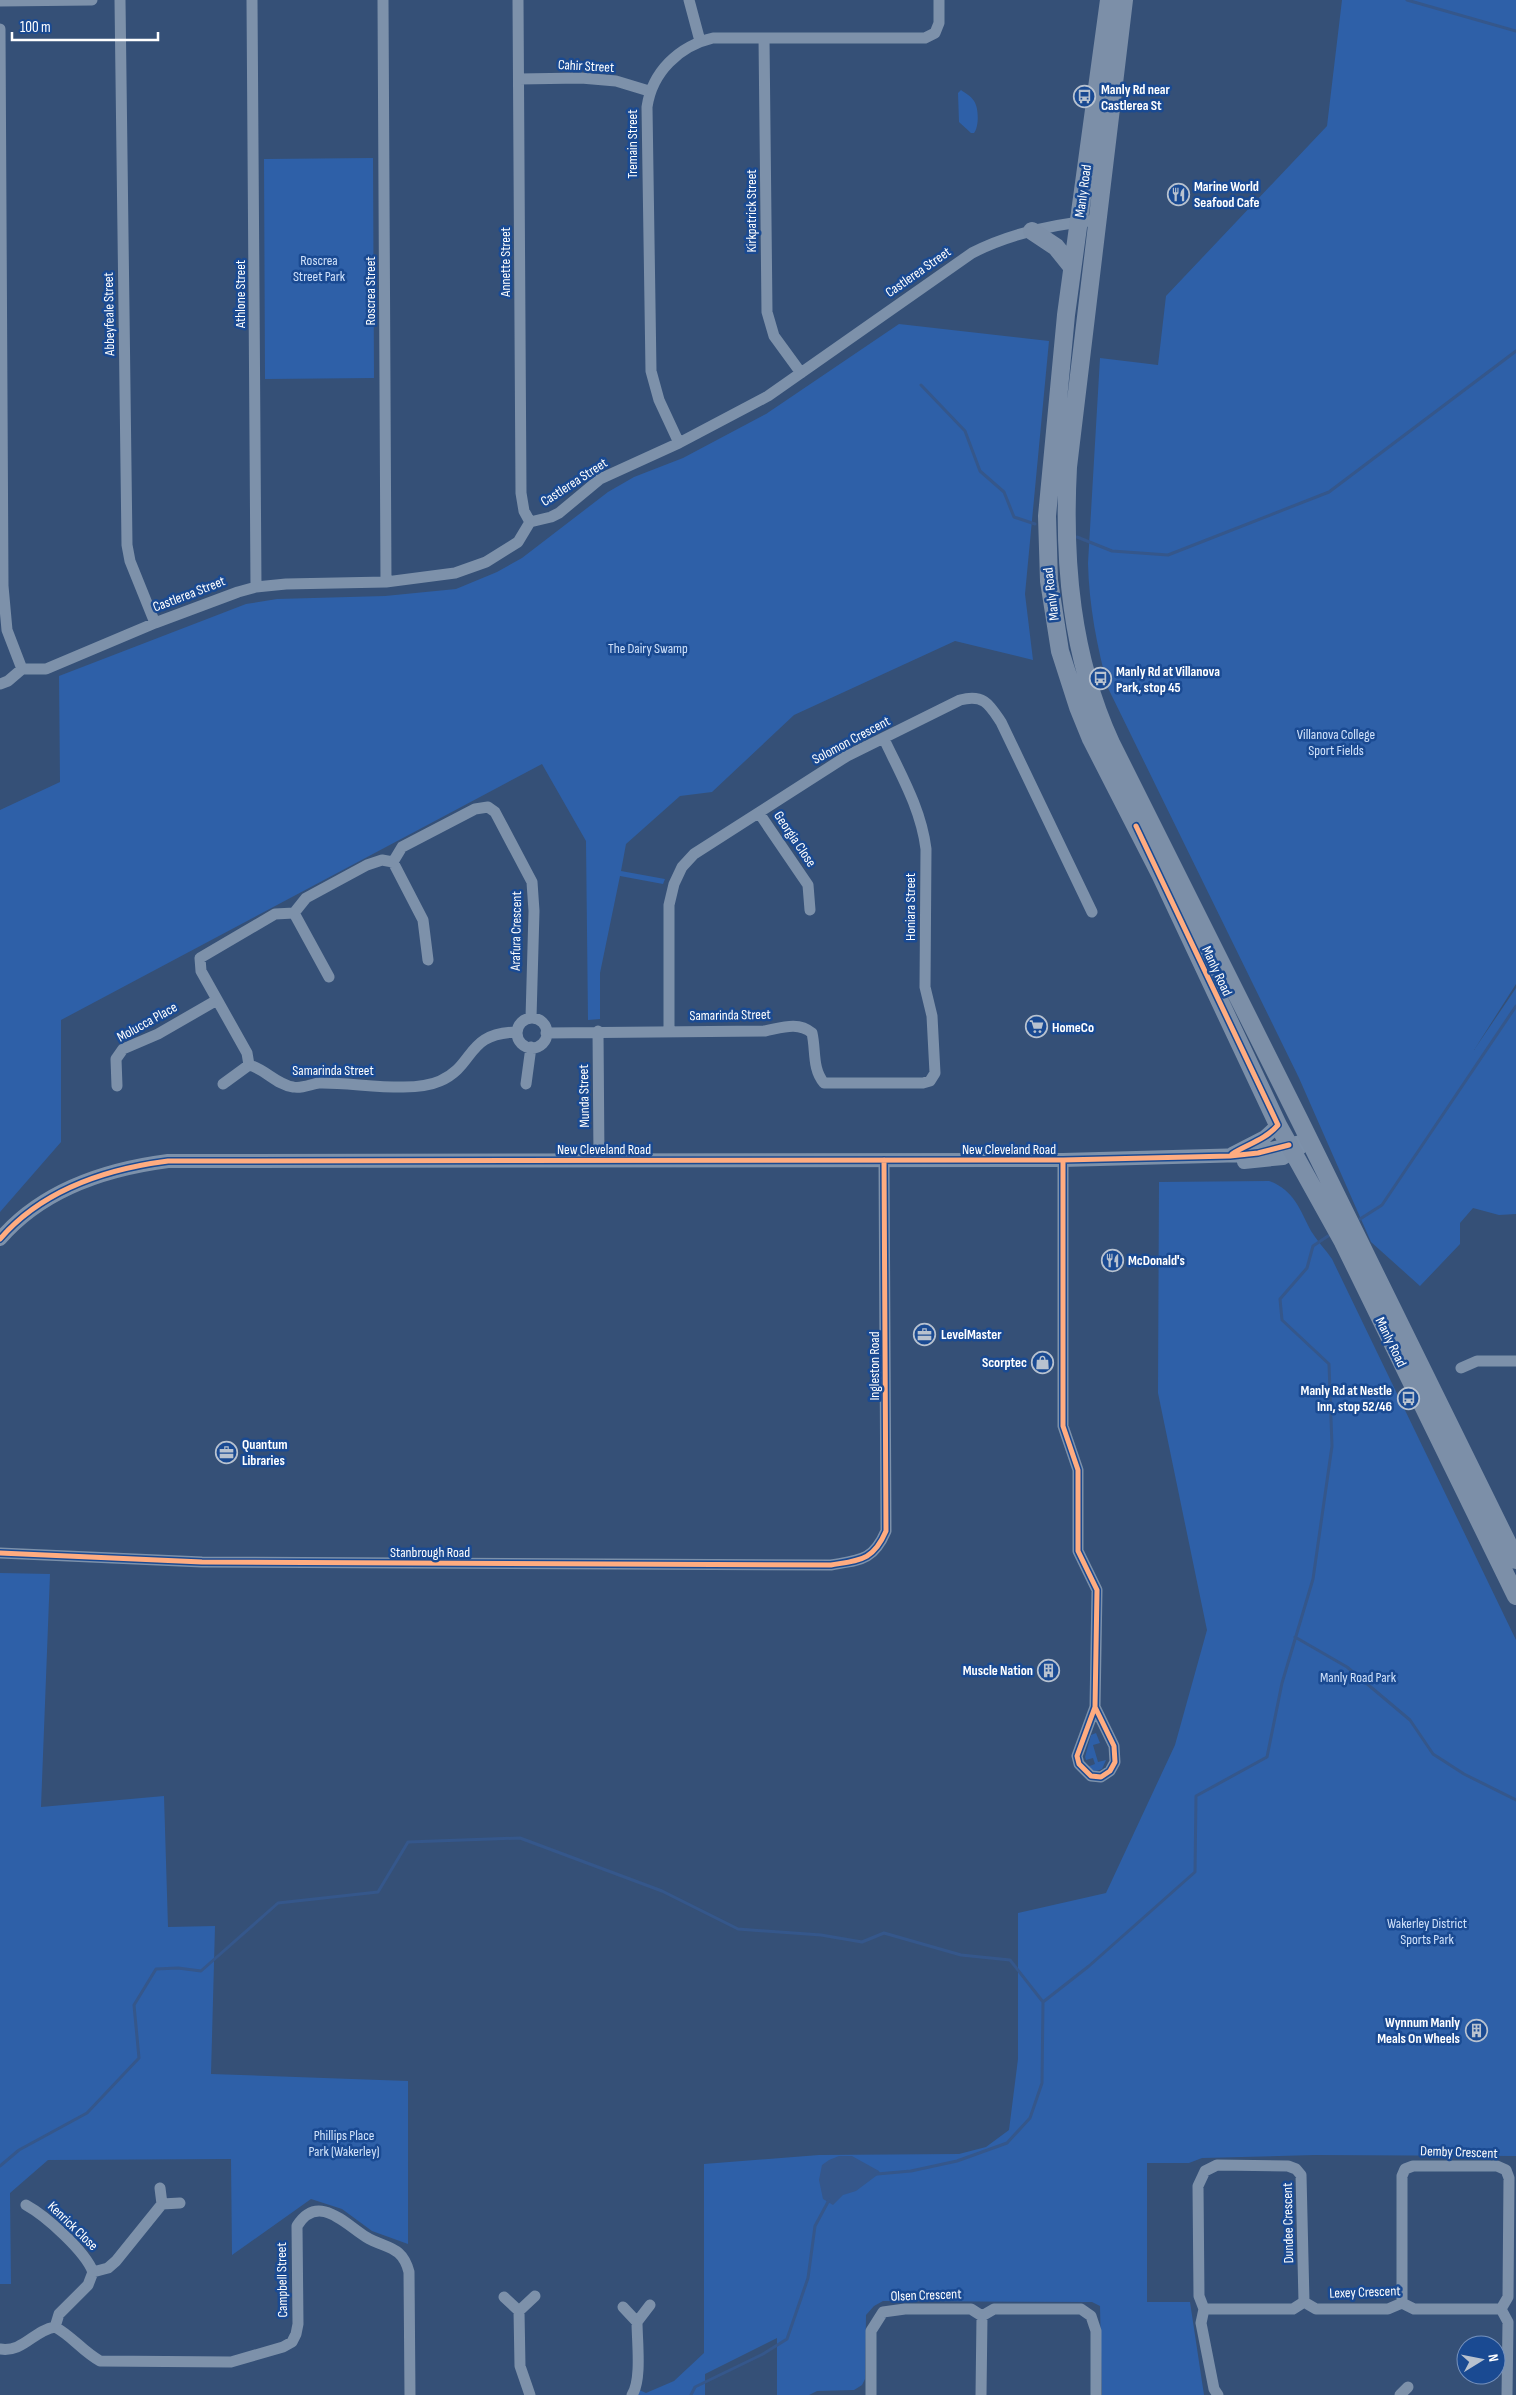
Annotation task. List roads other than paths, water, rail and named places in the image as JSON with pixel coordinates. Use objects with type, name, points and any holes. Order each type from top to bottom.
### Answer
[{"type":"main road","name":"Manly Road","points":[[1109,0],[1063,342],[1047,535],[1048,581],[1060,651],[1078,707],[1092,739],[1160,874],[1278,1124],[1343,1242],[1516,1596]]},
{"type":"main road","name":"Manly Road","points":[[1124,0],[1072,426],[1067,495],[1069,577],[1080,651],[1095,704],[1111,743],[1516,1560]]},
{"type":"main road","points":[[1032,230],[1056,246],[1072,267]]},
{"type":"street","points":[[0,1],[92,0]]},
{"type":"street","name":"Abbeyfeale Street","points":[[120,0],[126,545],[130,561],[155,624]]},
{"type":"street","name":"Athlone Street","points":[[252,0],[256,587]]},
{"type":"street","name":"Roscrea Street","points":[[383,0],[386,582]]},
{"type":"street","name":"Annette Street","points":[[518,0],[522,493],[524,511],[530,522]]},
{"type":"street","points":[[690,0],[700,41]]},
{"type":"street","name":"Tremain Street","points":[[679,443],[659,400],[651,371],[647,107],[649,92],[661,71],[678,54],[700,41],[713,38],[926,38],[935,33],[939,23],[939,0]]},
{"type":"street","points":[[0,29],[2,586],[7,630],[22,669],[8,682],[0,684]]},
{"type":"street","name":"Kirkpatrick Street","points":[[764,38],[767,312],[774,336],[801,373]]},
{"type":"street","name":"Cahir Street","points":[[519,79],[580,78],[616,81],[649,92]]},
{"type":"street","name":"Castlerea Street","points":[[22,669],[46,668],[155,624],[256,587],[286,584],[386,582],[456,574],[486,562],[518,542],[530,522],[551,517],[600,479],[679,443],[768,396],[972,253],[1006,237],[1032,230],[1098,220]]},
{"type":"street","name":"Solomon Crescent","points":[[669,1032],[669,905],[674,884],[682,868],[694,854],[846,756],[960,700],[972,697],[983,700],[990,705],[1001,722],[1092,912]]},
{"type":"street","name":"Honiara Street","points":[[884,739],[919,812],[924,830],[926,849],[925,988],[932,1016],[935,1073],[930,1081]]},
{"type":"street","name":"Arafura Crescent","points":[[393,862],[402,847],[475,809],[488,807],[495,812],[532,882],[534,911],[531,1018]]},
{"type":"street","name":"Georgia Close","points":[[759,813],[808,885],[810,910]]},
{"type":"street","points":[[223,1084],[249,1065],[247,1052],[200,971],[200,958],[205,953],[275,914],[294,913],[306,898],[368,865],[382,860],[393,862],[423,920],[428,960]]},
{"type":"street","points":[[294,913],[329,978]]},
{"type":"street","name":"Molucca Place","points":[[117,1086],[116,1059],[123,1050],[158,1034],[217,1000]]},
{"type":"street","points":[[531,1018],[540,1020],[546,1033],[540,1045],[531,1047],[522,1044],[517,1032],[523,1021],[531,1018]]},
{"type":"street","name":"Samarinda Street","points":[[546,1033],[598,1031],[765,1031],[798,1026],[805,1027],[812,1033],[818,1076],[824,1083],[923,1083],[930,1081]]},
{"type":"street","name":"Munda Street","points":[[598,1031],[599,1160]]},
{"type":"street","name":"Samarinda Street","points":[[249,1065],[294,1088],[318,1083],[422,1086],[440,1081],[449,1076],[485,1038],[495,1034],[517,1032]]},
{"type":"street","points":[[526,1084],[531,1047]]},
{"type":"street","name":"New Cleveland Road","points":[[1230,1156],[1244,1146],[1266,1138],[1278,1124]]},
{"type":"street","name":"New Cleveland Road","points":[[0,1239],[10,1228],[36,1207],[74,1186],[104,1173],[136,1165],[168,1161],[1063,1160],[1230,1156],[1247,1164],[1274,1160],[1309,1140]]},
{"type":"street","name":"Ingleston Road","points":[[860,1560],[878,1548],[886,1531],[884,1160]]},
{"type":"street","points":[[1063,1160],[1063,1426],[1078,1470],[1078,1551],[1097,1590],[1095,1706],[1077,1756],[1079,1764],[1085,1771],[1091,1776],[1101,1777],[1110,1771],[1115,1762],[1114,1746],[1095,1706]]},
{"type":"street","points":[[1461,1368],[1478,1362],[1516,1360]]},
{"type":"street","name":"Stanbrough Road","points":[[0,1553],[202,1562],[831,1565],[860,1560]]},
{"type":"street","name":"Dundee Crescent","points":[[1204,2309],[1199,2296],[1198,2186],[1205,2172],[1217,2165],[1288,2166],[1296,2169],[1301,2174],[1304,2302]]},
{"type":"street","name":"Demby Crescent","points":[[1402,2303],[1402,2176],[1405,2169],[1413,2166],[1497,2166],[1506,2170],[1508,2178],[1508,2297],[1501,2309]]},
{"type":"street","points":[[0,2349],[12,2350],[48,2328],[55,2327],[59,2314],[88,2286],[93,2272],[108,2268],[116,2261],[162,2204],[160,2188]]},
{"type":"street","points":[[162,2204],[180,2203]]},
{"type":"street","name":"Kenrick Close","points":[[26,2205],[49,2220],[90,2263],[93,2272]]},
{"type":"street","name":"Campbell Street","points":[[55,2327],[63,2331],[84,2352],[100,2360],[231,2362],[283,2347],[292,2342],[298,2324],[297,2226],[302,2219],[311,2213],[325,2212],[344,2219],[366,2237],[398,2251],[405,2259],[409,2272],[410,2395]]},
{"type":"street","points":[[530,2395],[520,2366],[520,2311],[535,2296]]},
{"type":"street","points":[[504,2297],[520,2311]]},
{"type":"street","points":[[1218,2395],[1214,2389],[1201,2323],[1204,2309],[1293,2309],[1304,2302]]},
{"type":"street","name":"Lexey Crescent","points":[[1304,2302],[1316,2309],[1388,2309],[1402,2303],[1414,2309],[1501,2309]]},
{"type":"street","points":[[632,2395],[636,2389],[637,2378],[637,2322],[650,2305]]},
{"type":"street","points":[[623,2307],[637,2322]]},
{"type":"street","name":"Olsen Crescent","points":[[871,2395],[871,2331],[883,2312],[905,2309],[971,2309],[982,2316]]},
{"type":"street","points":[[981,2395],[982,2316],[994,2309],[1081,2309],[1091,2316],[1096,2331],[1096,2395]]},
{"type":"street","points":[[1501,2309],[1508,2322],[1508,2395]]},
{"type":"waterway","points":[[1407,0],[1516,31]]},
{"type":"waterway","points":[[1077,537],[1112,551],[1168,555],[1329,492],[1516,351]]},
{"type":"waterway","points":[[921,385],[965,431],[980,471],[1004,492],[1014,517],[1035,524]]},
{"type":"waterway","points":[[1360,1219],[1382,1205],[1516,1006]]},
{"type":"waterway","points":[[877,2174],[911,2171],[957,2161],[1007,2143],[1030,2118],[1042,2083],[1043,2002],[1089,1966],[1195,1872],[1196,1796],[1267,1757],[1282,1683],[1313,1579],[1332,1446],[1329,1364],[1282,1320],[1280,1299],[1307,1268],[1313,1246],[1328,1236]]},
{"type":"waterway","points":[[1295,1637],[1347,1667],[1410,1720],[1433,1754],[1464,1774],[1516,1800]]},
{"type":"waterway","points":[[0,2166],[19,2150],[87,2113],[139,2058],[134,2005],[156,1969],[178,1968],[201,1971],[278,1903],[378,1892],[408,1842],[520,1838],[662,1891],[738,1929],[821,1935],[862,1942],[884,1933],[961,1955],[1010,1960],[1043,2002]]},
{"type":"waterway","points":[[691,2395],[695,2387],[763,2354],[787,2339],[808,2278],[815,2226],[829,2200]]},
{"type":"place","name":"Manly Rd near Castlerea St","points":[[1085,97]]},
{"type":"place","name":"Marine World Seafood Cafe","points":[[1178,194]]},
{"type":"place","name":"Manly Rd at Villanova Park, stop 45","points":[[1100,679]]},
{"type":"place","name":"HomeCo","points":[[1036,1027]]},
{"type":"place","name":"McDonald's","points":[[1112,1260]]},
{"type":"place","name":"LevelMaster","points":[[925,1334]]},
{"type":"place","name":"Scorptec","points":[[1043,1362]]},
{"type":"place","name":"Manly Rd at Nestle Inn, stop 52/46","points":[[1408,1398]]},
{"type":"place","name":"Quantum Libraries","points":[[226,1452]]},
{"type":"place","name":"Muscle Nation","points":[[1049,1670]]},
{"type":"place","name":"Wynnum Manly Meals On Wheels","points":[[1476,2030]]},
{"type":"park label","name":"Roscrea Street Park","points":[[319,268]]},
{"type":"park label","name":"The Dairy Swamp","points":[[648,648]]},
{"type":"park label","name":"Villanova College Sport Fields","points":[[1336,742]]},
{"type":"park label","name":"Manly Road Park","points":[[1358,1677]]},
{"type":"park label","name":"Wakerley District Sports Park","points":[[1427,1932]]},
{"type":"park label","name":"Phillips Place Park (Wakerley)","points":[[344,2144]]}]
